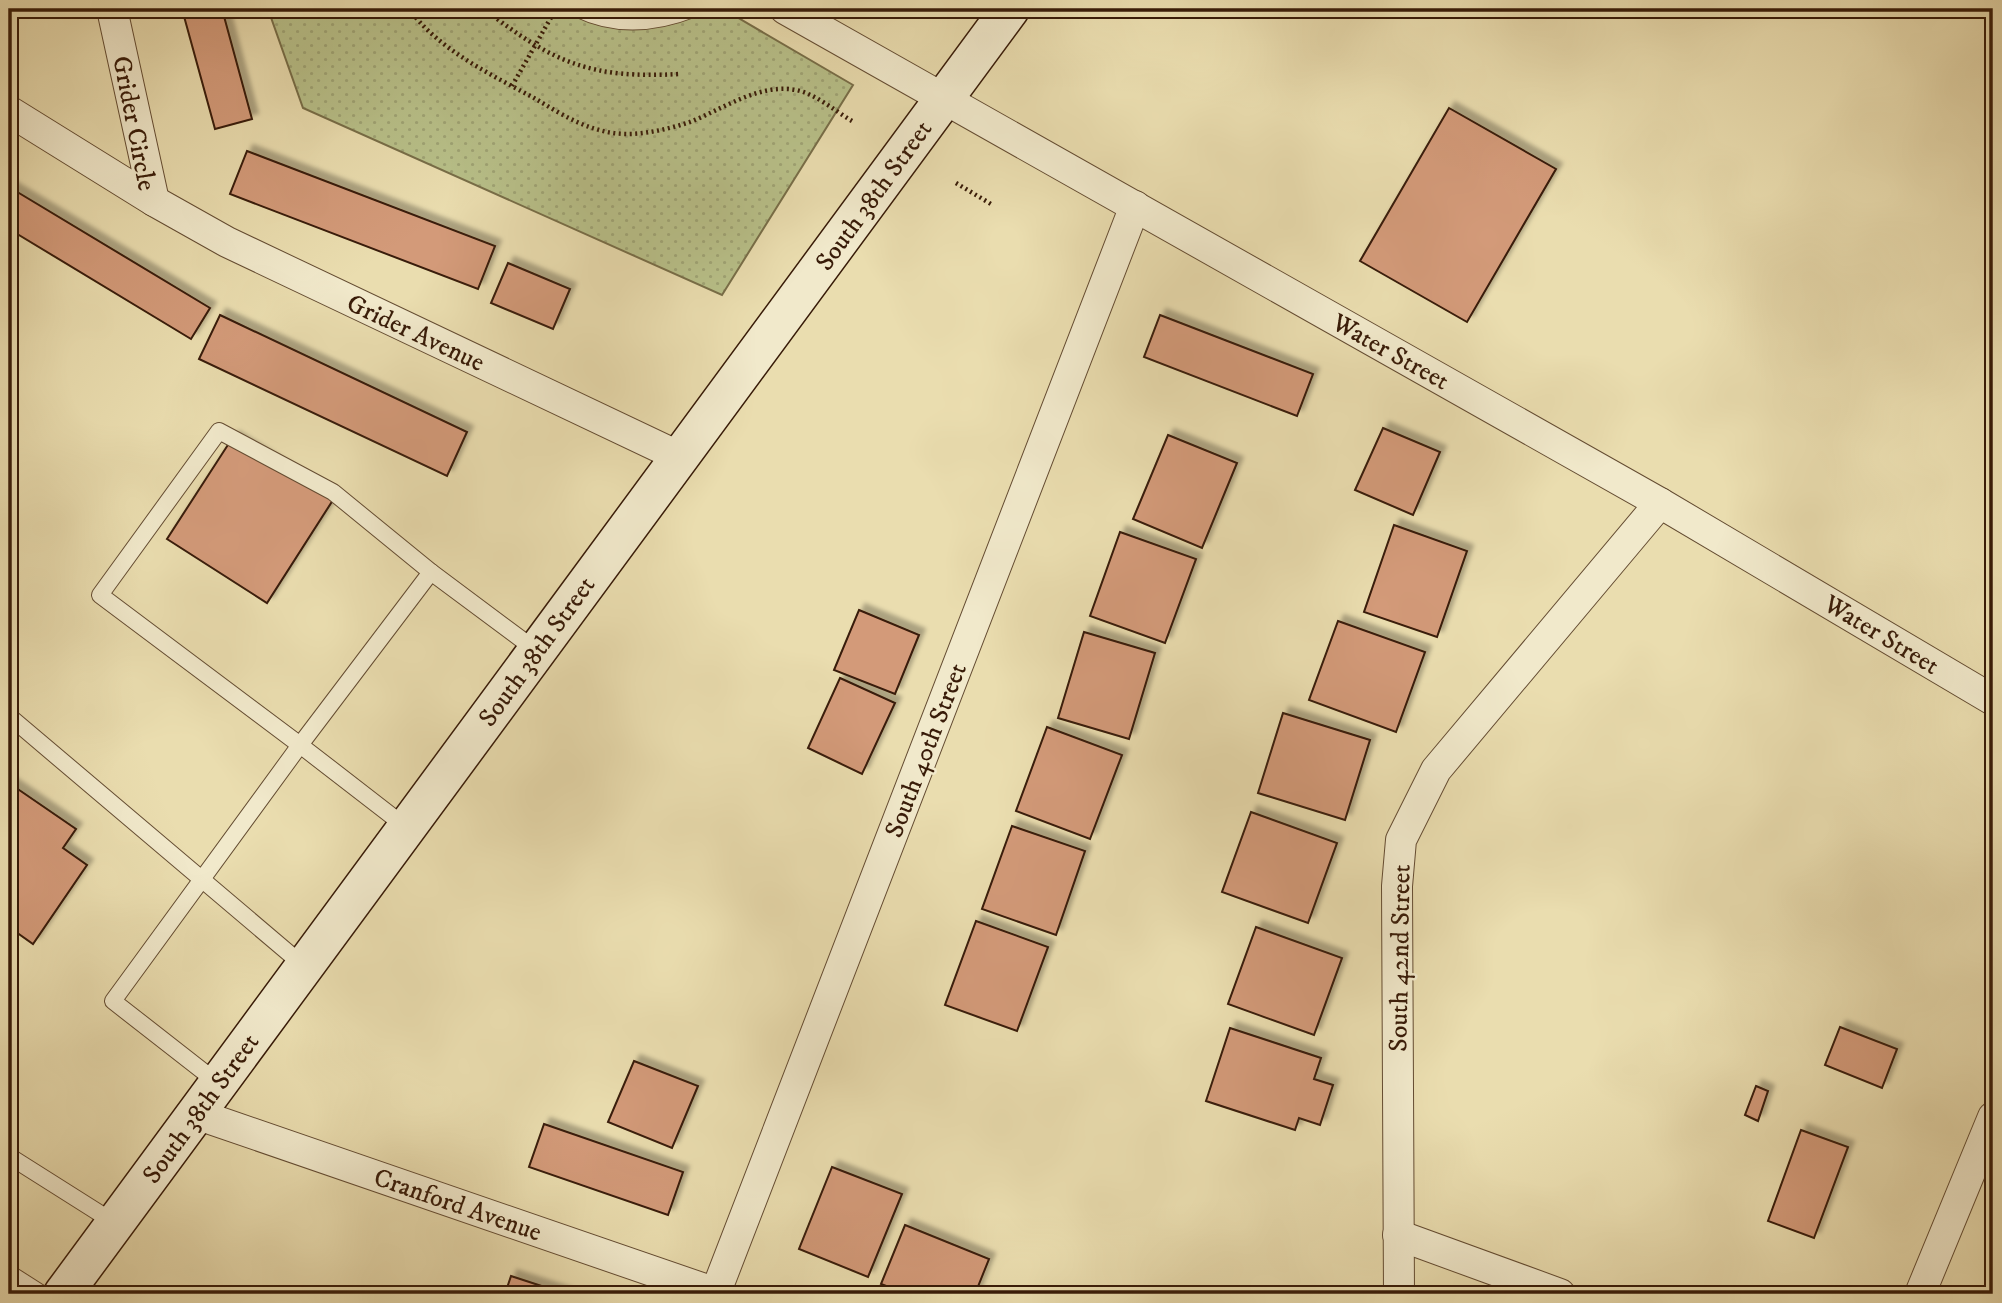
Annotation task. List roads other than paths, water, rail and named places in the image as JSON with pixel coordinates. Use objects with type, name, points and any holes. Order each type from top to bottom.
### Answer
[{"type":"main road","name":"South 38th Street","points":[[63,1294],[1010,9]]},
{"type":"street","name":"Grider Circle","points":[[112,9],[155,201]]},
{"type":"street","name":"Water Street","points":[[785,9],[1660,503],[1993,700]]},
{"type":"street","name":"Grider Circle","points":[[9,110],[155,201]]},
{"type":"street","name":"Grider Avenue","points":[[155,201],[227,242],[680,457]]},
{"type":"street","name":"South 40th Street","points":[[717,1294],[1135,206]]},
{"type":"street","name":"South 42nd Street","points":[[1399,1294],[1397,886],[1401,840],[1436,770],[1660,503]]},
{"type":"street","name":"Cranford Avenue","points":[[195,1114],[717,1294]]},
{"type":"street","points":[[1920,1294],[1993,1117]]},
{"type":"street","points":[[1398,1235],[1560,1294]]},
{"type":"lane","points":[[578,9],[610,19],[638,22],[665,18],[693,9]]},
{"type":"lane","points":[[406,827],[100,595],[219,431],[334,492],[431,572],[537,651]]},
{"type":"lane","points":[[218,1083],[113,1001],[300,745],[431,572]]},
{"type":"lane","points":[[9,716],[304,966]]},
{"type":"lane","points":[[9,1157],[115,1223]]},
{"type":"lane","points":[[9,1273],[42,1294]]}]
